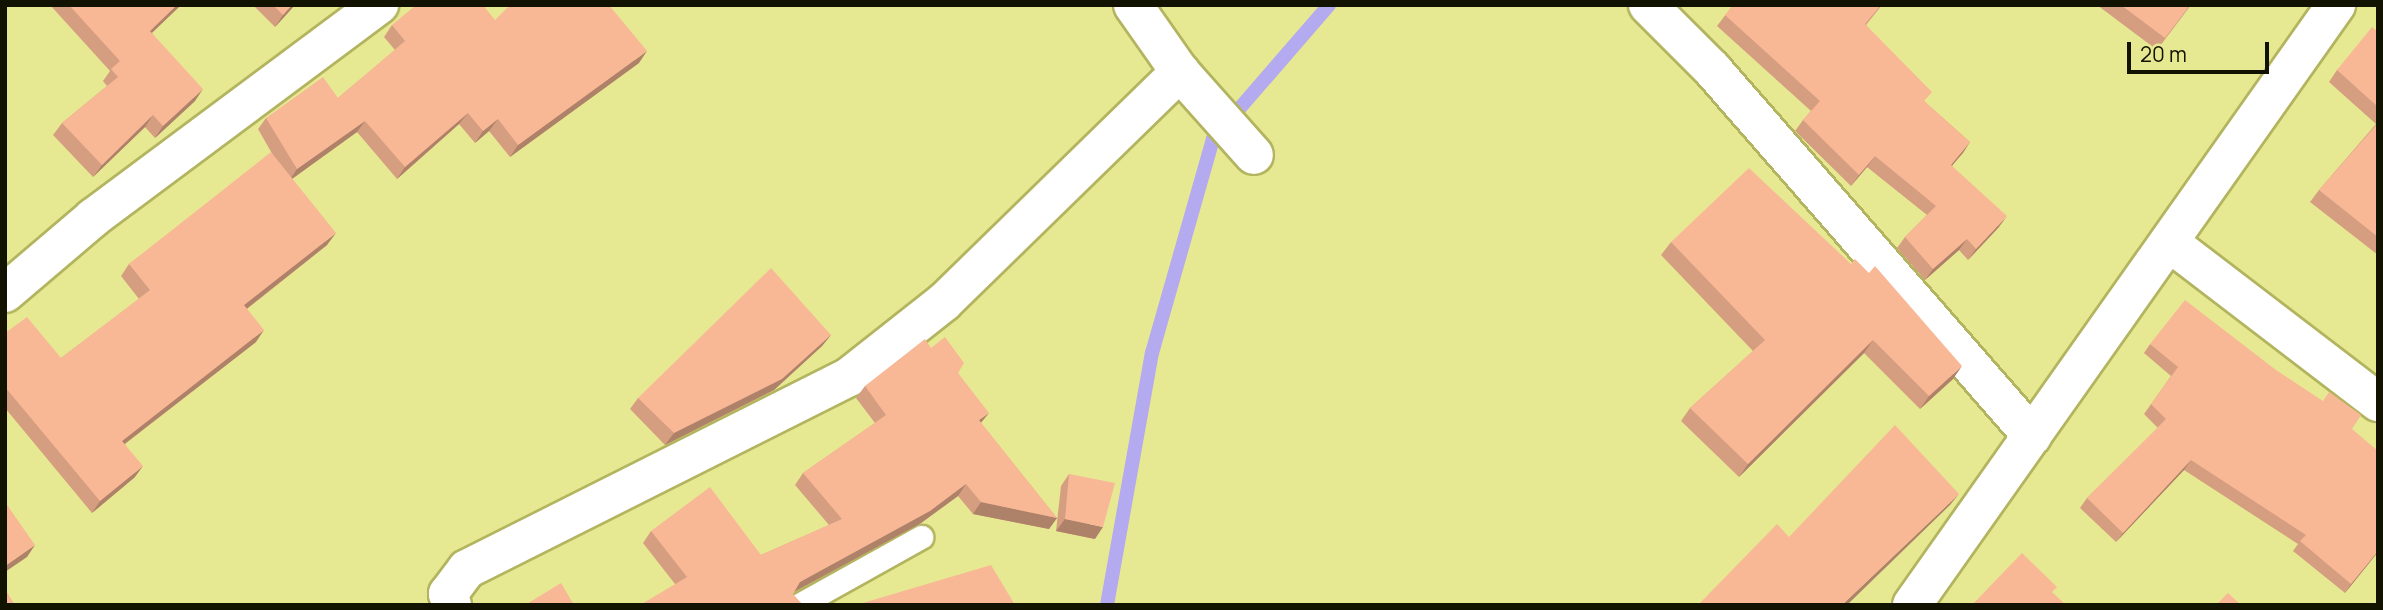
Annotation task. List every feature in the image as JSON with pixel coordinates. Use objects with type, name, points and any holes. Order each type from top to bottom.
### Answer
[{"type":"street","points":[[5,293],[93,218],[379,5]]},
{"type":"street","points":[[1133,5],[1180,72],[1247,147]]},
{"type":"street","points":[[1648,5],[1712,69],[2032,436]]},
{"type":"street","points":[[1912,605],[2336,5]]},
{"type":"street","points":[[452,605],[448,594],[467,569],[849,377],[944,302],[1180,72]]},
{"type":"street","points":[[2170,243],[2378,402]]},
{"type":"lane","points":[[799,605],[921,537]]},
{"type":"building","points":[[69,5],[177,5],[150,31],[203,89],[163,126],[153,115],[102,165],[62,123],[118,77],[111,69],[120,61]]},
{"type":"building","points":[[273,5],[292,5],[283,15]]},
{"type":"building","points":[[416,5],[483,5],[495,20],[510,5],[609,5],[647,51],[518,145],[498,119],[483,131],[468,113],[405,167],[365,121],[297,169],[266,118],[323,77],[338,98],[405,41],[392,25]]},
{"type":"building","points":[[1733,5],[1881,5],[1865,24],[1932,92],[1924,101],[1970,142],[1951,165],[2007,216],[1976,249],[1967,239],[1933,269],[1905,237],[1936,206],[1875,156],[1859,175],[1803,120],[1820,101],[1725,15]]},
{"type":"building","points":[[2121,5],[2190,5],[2165,38]]},
{"type":"building","points":[[2372,27],[2378,32],[2378,107],[2337,70]]},
{"type":"building","points":[[2378,123],[2378,237],[2319,190]]},
{"type":"building","points":[[271,152],[336,233],[244,305],[264,330],[122,441],[143,466],[100,501],[5,387],[5,333],[27,317],[61,358],[150,290],[129,264]]},
{"type":"building","points":[[1749,168],[1851,264],[1855,259],[1869,273],[1875,266],[1962,366],[1929,396],[1873,340],[1748,464],[1690,408],[1765,340],[1671,242]]},
{"type":"building","points":[[771,268],[831,335],[782,379],[674,433],[638,398]]},
{"type":"building","points":[[2185,300],[2276,370],[2323,401],[2329,392],[2361,415],[2352,429],[2378,451],[2378,551],[2351,584],[2300,541],[2306,535],[2191,460],[2123,533],[2087,498],[2166,419],[2151,404],[2178,367],[2150,344]]},
{"type":"building","points":[[945,337],[964,363],[958,373],[989,413],[979,420],[1057,518],[981,502],[966,484],[930,511],[800,582],[793,594],[803,605],[640,605],[687,577],[651,531],[710,487],[761,555],[842,519],[803,473],[886,415],[865,386],[925,339],[931,348]]},
{"type":"building","points":[[1895,425],[1959,494],[1842,605],[1698,605],[1777,524],[1789,537]]},
{"type":"building","points":[[1069,474],[1115,483],[1103,527],[1065,519]]},
{"type":"building","points":[[5,502],[35,545],[5,566]]},
{"type":"building","points":[[2022,553],[2057,587],[2052,592],[2066,605],[1972,605]]},
{"type":"building","points":[[991,565],[1015,605],[856,605]]},
{"type":"building","points":[[561,583],[574,605],[525,605]]},
{"type":"building","points":[[5,589],[15,605],[5,605]]},
{"type":"building","points":[[2228,593],[2241,605],[2216,605]]},
{"type":"waterway","points":[[1107,605],[1152,353],[1213,139],[1329,5]]}]
